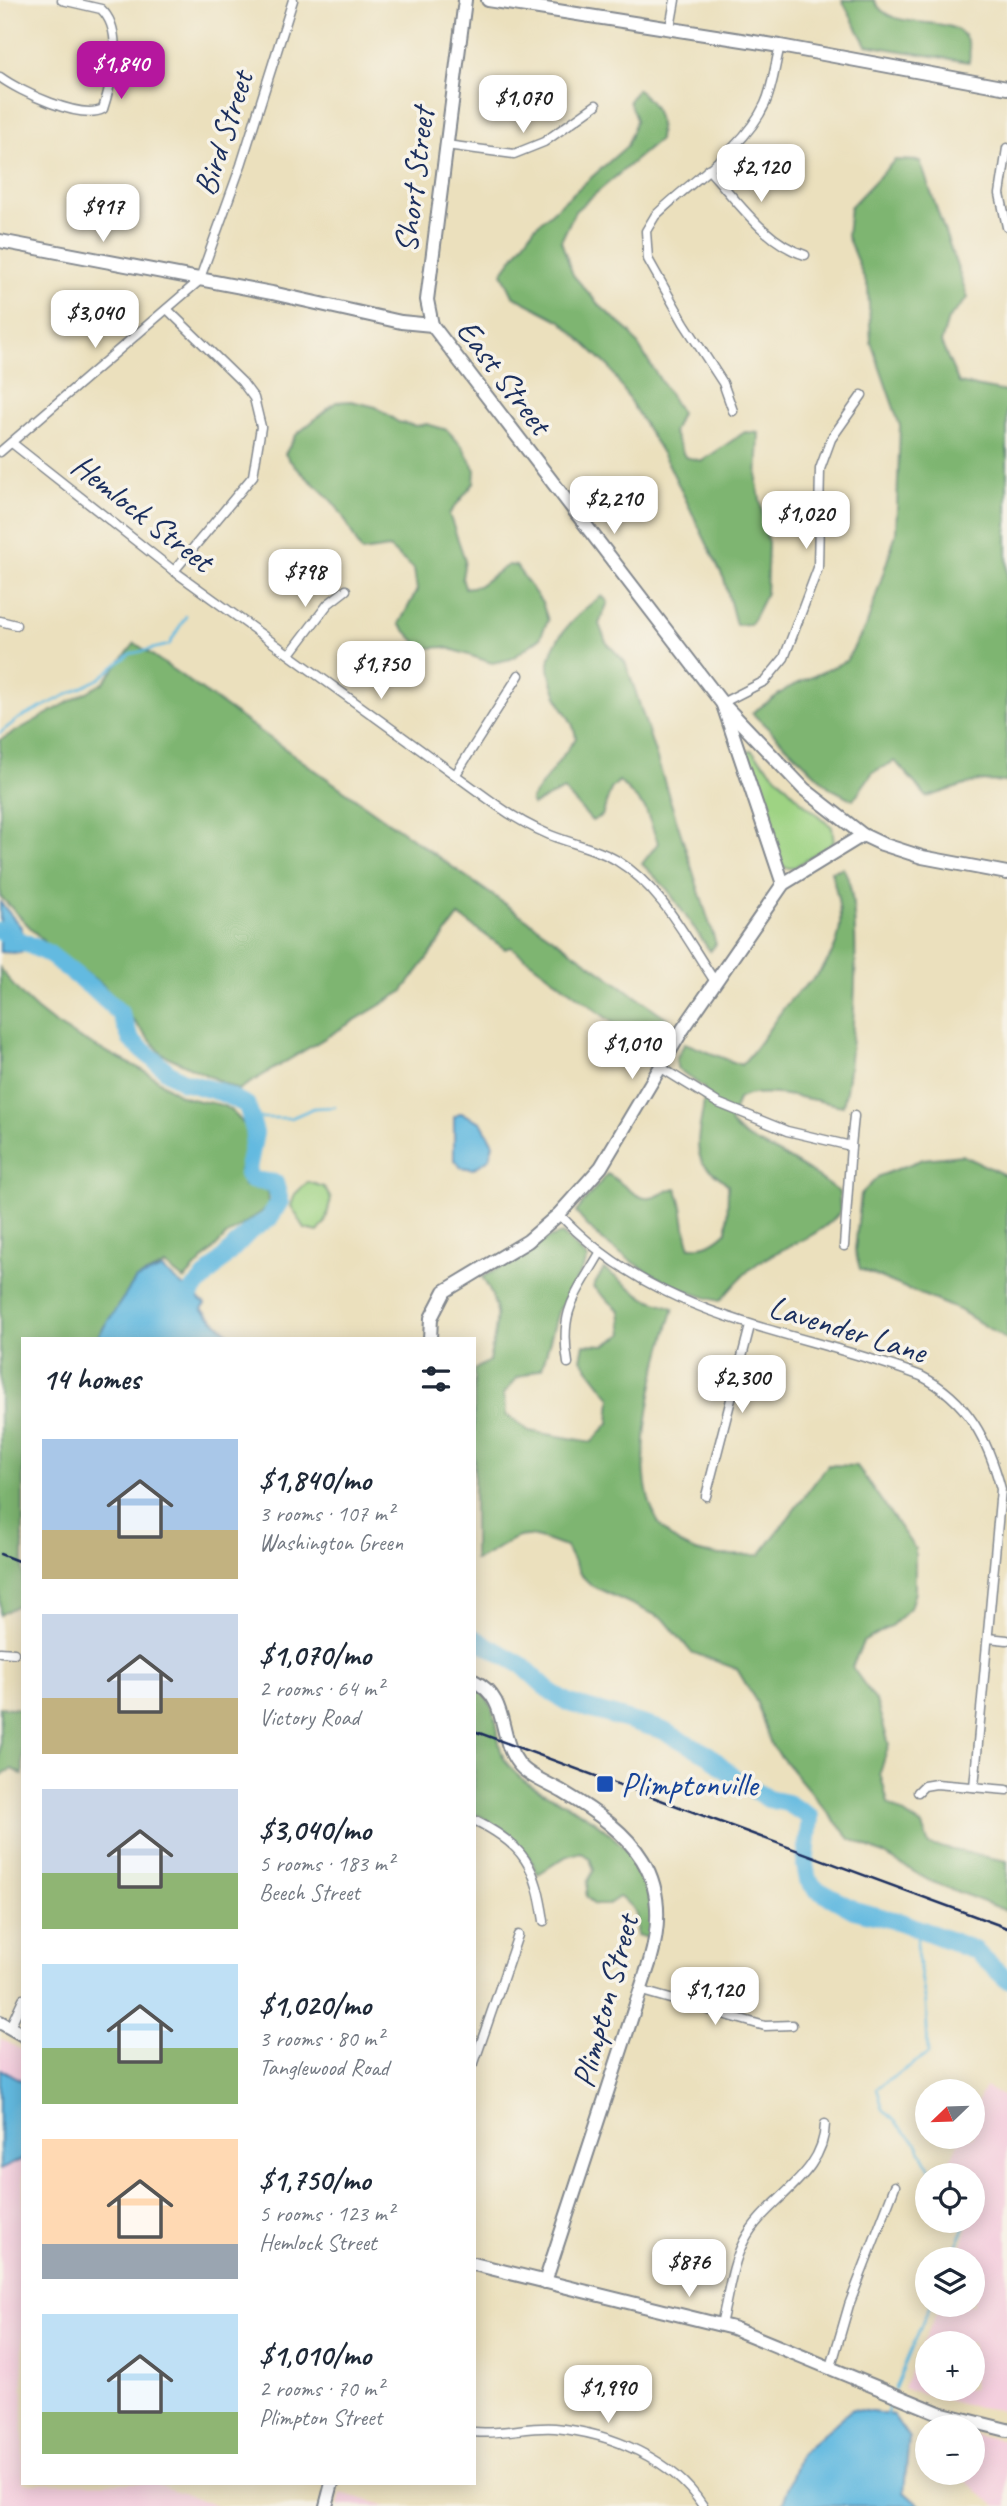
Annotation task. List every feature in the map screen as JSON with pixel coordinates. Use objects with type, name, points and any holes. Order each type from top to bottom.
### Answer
[{"type":"street","points":[[0,77],[28,92],[84,113],[103,109],[113,56],[112,25],[101,9],[62,0]]},
{"type":"street","name":"Bird Street","points":[[199,281],[241,165],[293,0]]},
{"type":"street","name":"Short Street","points":[[432,325],[428,300],[465,0]]},
{"type":"street","points":[[488,0],[779,46],[1007,89]]},
{"type":"street","points":[[670,28],[675,0]]},
{"type":"street","points":[[733,411],[723,383],[684,323],[648,259],[646,231],[655,216],[735,144],[766,102],[779,46]]},
{"type":"street","points":[[446,145],[514,154],[544,142],[596,105]]},
{"type":"street","points":[[1007,148],[1000,194],[1007,227]]},
{"type":"street","points":[[708,169],[775,239],[790,250],[805,255]]},
{"type":"street","name":"East Street","points":[[0,241],[272,293],[401,322],[432,325],[722,703],[804,789],[863,835],[922,857],[1007,873]]},
{"type":"street","points":[[0,452],[199,281]]},
{"type":"street","points":[[167,309],[242,382],[254,398],[261,427],[253,476],[174,571]]},
{"type":"street","points":[[783,884],[722,703],[765,681],[784,659],[818,568],[820,469],[831,439],[862,395]]},
{"type":"street","name":"Hemlock Street","points":[[12,443],[174,571],[520,821],[616,860],[643,880],[666,908],[714,980]]},
{"type":"street","points":[[290,654],[328,604],[346,590]]},
{"type":"street","points":[[0,621],[16,625]]},
{"type":"street","points":[[456,774],[519,675]]},
{"type":"street","points":[[430,1337],[431,1318],[445,1291],[528,1241],[559,1214],[601,1167],[714,980],[783,884],[863,835]]},
{"type":"street","points":[[660,1067],[725,1106],[787,1131],[851,1146]]},
{"type":"street","points":[[844,1246],[854,1116]]},
{"type":"street","name":"Lavender Lane","points":[[559,1214],[600,1253],[646,1282],[750,1326],[901,1368],[940,1385],[969,1413],[988,1445],[1004,1489],[974,1787]]},
{"type":"street","points":[[568,1363],[563,1332],[569,1308],[600,1253]]},
{"type":"street","points":[[706,1496],[750,1326]]},
{"type":"street","points":[[988,1638],[1007,1640]]},
{"type":"street","points":[[0,1652],[14,1653]]},
{"type":"street","name":"Plimpton Street","points":[[476,1682],[489,1691],[500,1706],[518,1764],[601,1816],[631,1844],[651,1874],[658,1897],[659,1924],[642,1990],[545,2282]]},
{"type":"street","points":[[918,1792],[928,1785],[1007,1790]]},
{"type":"street","points":[[476,1821],[510,1840],[520,1850],[538,1884],[544,1921]]},
{"type":"street","points":[[476,2057],[518,1935]]},
{"type":"street","points":[[642,1990],[765,2026],[792,2025]]},
{"type":"street","points":[[21,2002],[5,2025],[21,2034]]},
{"type":"street","points":[[721,2324],[743,2242],[814,2162],[822,2144],[825,2124]]},
{"type":"street","points":[[831,2367],[849,2305],[895,2186]]},
{"type":"street","points":[[476,2265],[721,2324],[965,2422],[1007,2430]]},
{"type":"street","points":[[476,2432],[556,2428],[634,2446],[656,2461],[703,2506]]},
{"type":"street","points":[[326,2506],[331,2485]]},
{"type":"shaded area","points":[[0,2038],[21,2050],[21,2485],[160,2485],[219,2506],[0,2506]]},
{"type":"shaded area","points":[[985,2087],[1007,2098],[1007,2411],[950,2401],[985,2401],[985,2331],[928,2331],[935,2317],[985,2317],[985,2247],[961,2247],[966,2233],[985,2233],[985,2163],[949,2162],[955,2149],[985,2149]]},
{"type":"shaded area","points":[[915,2361],[915,2391],[903,2388]]},
{"type":"shaded area","points":[[985,2437],[1007,2440],[1007,2506],[997,2506],[970,2485],[985,2485]]},
{"type":"shaded area","points":[[341,2493],[388,2506],[338,2506]]},
{"type":"green space","points":[[842,0],[874,0],[884,12],[898,19],[948,26],[961,32],[968,43],[969,62],[866,45]]},
{"type":"green space","points":[[637,89],[656,111],[659,140],[575,211],[561,241],[573,275],[599,305],[630,332],[681,413],[673,432],[685,457],[702,461],[745,432],[759,433],[757,483],[768,543],[766,594],[751,624],[736,625],[724,579],[669,465],[610,368],[561,321],[513,296],[502,273],[535,227],[627,146],[636,120],[629,101]]},
{"type":"green space","points":[[895,160],[920,161],[968,298],[948,319],[941,343],[959,383],[1007,392],[1007,782],[978,781],[927,797],[895,761],[873,772],[853,800],[830,788],[752,713],[788,688],[846,661],[867,624],[896,533],[900,426],[871,342],[868,288],[847,236],[850,207]]},
{"type":"green space","points":[[351,401],[376,407],[398,422],[416,426],[427,424],[447,430],[463,447],[475,470],[474,483],[449,514],[465,560],[462,578],[465,588],[478,586],[508,565],[516,566],[542,603],[548,620],[540,638],[511,659],[492,663],[445,647],[430,648],[417,643],[399,624],[417,590],[414,569],[389,548],[362,552],[332,501],[297,469],[285,454],[296,435],[336,402]]},
{"type":"green space","points":[[602,596],[608,602],[599,624],[606,642],[625,662],[635,690],[716,944],[710,951],[667,889],[642,864],[658,843],[645,808],[619,781],[611,789],[602,816],[592,821],[564,790],[532,805],[531,799],[576,738],[553,684],[549,668],[551,653],[569,625]]},
{"type":"green space","points":[[135,643],[678,1026],[659,1057],[511,947],[505,949],[459,916],[402,992],[238,1090],[162,1054],[102,984],[49,947],[0,896],[0,740],[103,683]]},
{"type":"green space","points":[[751,750],[801,801],[832,827],[834,842],[793,868],[785,868],[781,863],[744,754]]},
{"type":"green space","points":[[843,868],[850,885],[854,913],[855,984],[843,1106],[789,1095],[760,1093],[738,1099],[730,1123],[747,1138],[795,1163],[839,1192],[840,1212],[812,1235],[758,1263],[742,1276],[720,1301],[702,1296],[662,1279],[621,1254],[576,1212],[607,1174],[645,1198],[676,1188],[690,1247],[710,1243],[727,1231],[728,1185],[703,1163],[699,1155],[698,1137],[704,1088],[677,1068],[676,1059],[685,1043],[741,1065],[748,1058],[787,1004],[815,977],[833,951],[838,939],[840,914],[831,871]]},
{"type":"green space","points":[[0,968],[48,1019],[84,1041],[146,1072],[182,1096],[223,1106],[238,1117],[247,1128],[246,1153],[239,1170],[244,1186],[268,1191],[269,1207],[226,1236],[184,1280],[165,1265],[136,1279],[97,1337],[21,1337],[21,1603],[0,1615]]},
{"type":"green space","points":[[962,1155],[1007,1176],[1007,1340],[961,1311],[860,1269],[855,1250],[861,1194],[879,1176],[923,1159]]},
{"type":"green space","points":[[308,1182],[324,1187],[331,1199],[325,1223],[318,1232],[305,1229],[291,1206],[295,1194]]},
{"type":"green space","points":[[562,1234],[588,1259],[558,1312],[542,1368],[517,1378],[504,1394],[506,1414],[529,1431],[592,1442],[609,1423],[611,1398],[581,1359],[584,1344],[605,1345],[623,1334],[620,1311],[593,1287],[604,1269],[645,1298],[674,1308],[650,1400],[645,1436],[645,1472],[650,1503],[663,1529],[686,1547],[713,1554],[760,1555],[828,1465],[857,1466],[915,1549],[915,1592],[910,1608],[891,1626],[863,1642],[852,1667],[876,1701],[889,1744],[880,1773],[888,1803],[922,1826],[929,1845],[1007,1861],[1007,1911],[930,1881],[850,1839],[771,1745],[757,1703],[737,1669],[691,1652],[664,1619],[592,1586],[580,1574],[566,1547],[522,1536],[476,1559],[476,1369],[489,1361],[496,1317],[493,1299],[482,1277]]},
{"type":"green space","points":[[476,1687],[491,1707],[503,1757],[515,1773],[538,1790],[595,1822],[619,1842],[639,1866],[651,1891],[651,1939],[637,1935],[635,1912],[619,1897],[607,1905],[594,1905],[586,1896],[588,1880],[594,1870],[590,1859],[581,1852],[567,1856],[538,1874],[520,1845],[495,1824],[476,1814]]},
{"type":"green space","points":[[0,1707],[21,1709],[21,1774],[12,1769],[0,1776]]},
{"type":"water","points":[[0,902],[21,927],[26,944],[20,953],[0,952]]},
{"type":"water","points":[[461,1113],[481,1122],[493,1144],[489,1159],[473,1169],[461,1167],[454,1160],[454,1117]]},
{"type":"water","points":[[162,1269],[205,1304],[202,1309],[233,1337],[97,1337],[136,1279]]},
{"type":"water","points":[[0,2069],[21,2080],[21,2160],[0,2170]]},
{"type":"water","points":[[852,2409],[893,2415],[909,2438],[904,2492],[920,2506],[782,2506],[800,2454]]},
{"type":"waterway","points":[[0,733],[18,719],[99,679],[130,654],[169,645],[186,616]]},
{"type":"waterway","points":[[0,931],[49,954],[97,992],[120,1013],[131,1040],[167,1071],[184,1082],[220,1092],[247,1105],[255,1133],[247,1174],[251,1180],[275,1183],[280,1201],[269,1219],[250,1231],[191,1292],[175,1337]]},
{"type":"waterway","points":[[253,1118],[291,1118],[314,1108],[335,1107]]},
{"type":"waterway","points":[[476,1639],[523,1666],[552,1693],[569,1703],[662,1730],[709,1755],[735,1778],[768,1799],[787,1803],[810,1817],[805,1865],[808,1880],[816,1889],[854,1910],[901,1922],[975,1950],[1007,1980]]},
{"type":"waterway","points":[[917,1930],[917,1953],[926,2004],[928,2054],[877,2088],[883,2109],[917,2144],[927,2163]]},
{"type":"waterway","points":[[956,2247],[962,2233]]},
{"type":"waterway","points":[[894,2390],[925,2317]]},
{"type":"waterway","points":[[886,2416],[891,2399]]},
{"type":"railway","points":[[0,1554],[21,1562]]},
{"type":"railway","points":[[476,1732],[1007,1928]]},
{"type":"place","name":"Plimptonville","points":[[605,1784]]}]
